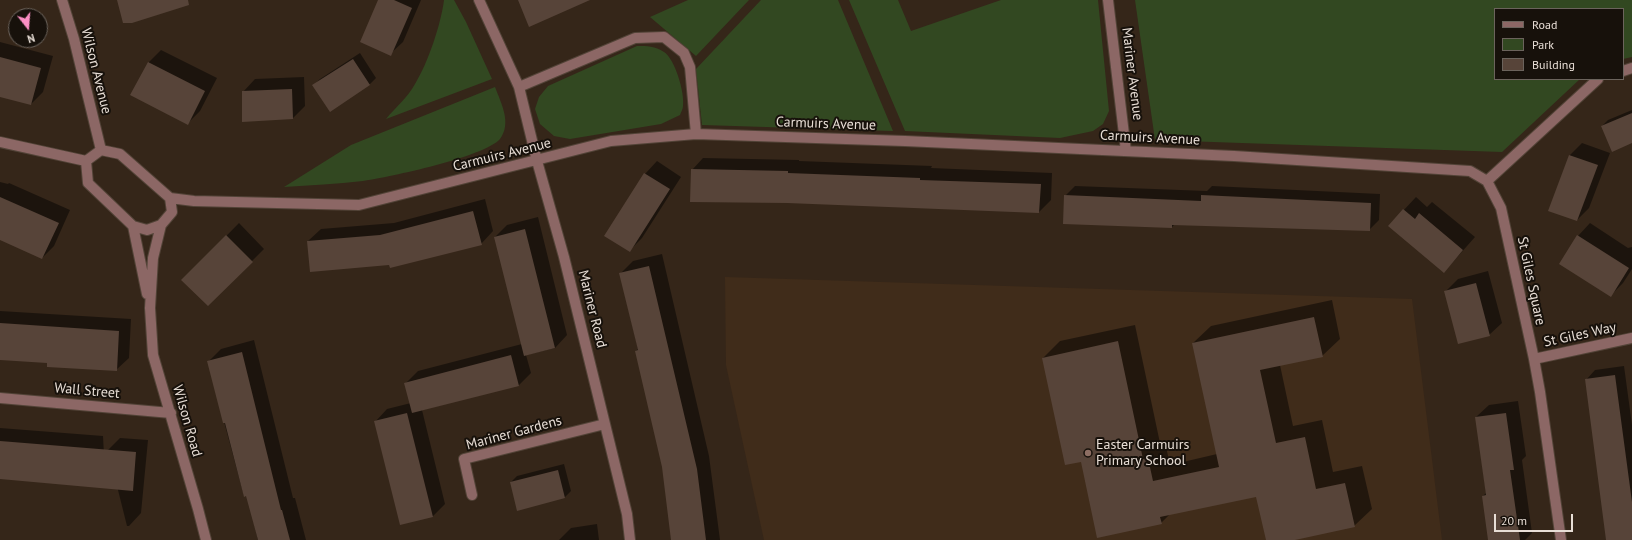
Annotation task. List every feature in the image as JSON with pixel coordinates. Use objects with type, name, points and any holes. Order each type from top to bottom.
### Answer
[{"type":"street","name":"Wilson Avenue","points":[[62,0],[74,39],[101,150]]},
{"type":"street","name":"Mariner Road","points":[[479,0],[519,87],[537,161],[564,257],[605,424],[627,514],[630,540]]},
{"type":"street","name":"Mariner Avenue","points":[[1108,0],[1126,151]]},
{"type":"street","points":[[519,87],[634,38],[664,37],[684,53],[690,67],[696,134]]},
{"type":"street","points":[[1486,181],[1597,80]]},
{"type":"street","name":"Carmuirs Avenue","points":[[170,198],[194,201],[359,205],[611,142],[696,134],[905,141],[1234,156],[1470,171],[1486,181]]},
{"type":"street","points":[[0,142],[86,161],[101,150],[120,154],[170,198]]},
{"type":"street","points":[[86,161],[88,182],[133,226],[147,230],[161,225]]},
{"type":"street","name":"St Giles Square","points":[[1486,181],[1501,208],[1534,359],[1561,540]]},
{"type":"street","name":"Wilson Road","points":[[170,198],[172,212],[161,225],[153,258],[150,308],[153,355],[171,412],[206,540]]},
{"type":"street","name":"Wilson Road","points":[[133,226],[150,308]]},
{"type":"street","name":"St Giles Way","points":[[1534,359],[1632,338]]},
{"type":"street","name":"Wall Street","points":[[0,398],[171,412]]},
{"type":"street","name":"Mariner Gardens","points":[[472,495],[464,459],[605,424]]},
{"type":"shaded area","name":"Easter Carmuirs Primary School","points":[[725,277],[1412,299],[1442,540],[764,540],[726,365]]},
{"type":"green space","points":[[444,0],[454,0],[466,22],[492,79],[386,119],[412,89],[425,65],[440,20]]},
{"type":"green space","points":[[688,0],[749,0],[696,56],[650,17]]},
{"type":"green space","points":[[761,0],[838,0],[893,131],[702,125],[696,69]]},
{"type":"green space","points":[[849,0],[898,0],[911,31],[1001,0],[1098,0],[1109,111],[1103,124],[1093,131],[1060,138],[905,131]]},
{"type":"green space","points":[[1135,0],[1632,0],[1632,57],[1624,59],[1624,8],[1494,8],[1494,80],[1579,80],[1502,152],[1155,140]]},
{"type":"green space","points":[[637,46],[654,47],[664,52],[672,62],[681,85],[683,107],[680,115],[661,124],[570,139],[554,136],[540,124],[535,109],[539,97],[548,86]]},
{"type":"green space","points":[[495,87],[504,113],[505,126],[500,139],[491,146],[457,159],[414,171],[376,179],[284,187],[351,145]]},
{"type":"building","points":[[117,0],[188,0],[189,5],[132,23],[123,23]]},
{"type":"building","points":[[378,0],[394,0],[412,8],[391,56],[360,42]]},
{"type":"building","points":[[518,0],[590,0],[529,27]]},
{"type":"building","points":[[0,57],[41,68],[31,105],[0,97]]},
{"type":"building","points":[[353,59],[370,85],[330,112],[312,85]]},
{"type":"building","points":[[148,62],[205,91],[188,125],[130,95]]},
{"type":"building","points":[[292,89],[293,119],[242,122],[242,91]]},
{"type":"building","points":[[1632,113],[1632,143],[1612,152],[1601,126]]},
{"type":"building","points":[[1569,155],[1598,165],[1577,221],[1548,211]]},
{"type":"building","points":[[691,169],[788,171],[788,173],[920,178],[920,180],[1041,184],[1039,213],[787,203],[690,202]]},
{"type":"building","points":[[644,173],[670,189],[630,252],[604,236]]},
{"type":"building","points":[[1064,195],[1201,201],[1201,195],[1371,203],[1370,231],[1172,225],[1172,228],[1063,224]]},
{"type":"building","points":[[0,197],[59,223],[42,259],[0,240]]},
{"type":"building","points":[[1403,209],[1415,219],[1419,213],[1463,250],[1444,273],[1388,226]]},
{"type":"building","points":[[473,211],[482,245],[390,268],[389,265],[310,272],[307,241],[380,235]]},
{"type":"building","points":[[525,229],[555,348],[524,356],[494,237]]},
{"type":"building","points":[[226,235],[253,262],[208,306],[181,280]]},
{"type":"building","points":[[1577,235],[1629,268],[1611,297],[1559,264]]},
{"type":"building","points":[[649,266],[697,469],[706,540],[671,540],[662,467],[635,351],[638,350],[619,273]]},
{"type":"building","points":[[1476,283],[1490,336],[1458,344],[1444,291]]},
{"type":"building","points":[[1314,317],[1323,357],[1260,370],[1276,443],[1305,437],[1316,489],[1345,483],[1355,527],[1295,540],[1266,540],[1256,497],[1160,517],[1162,524],[1097,538],[1081,462],[1065,465],[1042,358],[1118,341],[1143,459],[1148,458],[1153,481],[1219,467],[1192,343]]},
{"type":"building","points":[[0,323],[119,331],[117,371],[47,367],[47,363],[0,360]]},
{"type":"building","points":[[242,352],[281,510],[290,540],[258,540],[246,496],[244,497],[207,361]]},
{"type":"building","points":[[511,355],[519,386],[412,413],[404,383]]},
{"type":"building","points":[[1615,375],[1632,502],[1632,540],[1606,540],[1585,379]]},
{"type":"building","points":[[407,413],[433,517],[400,525],[374,421]]},
{"type":"building","points":[[1506,413],[1514,470],[1510,470],[1520,540],[1488,540],[1482,496],[1486,495],[1475,417]]},
{"type":"building","points":[[0,441],[136,452],[133,491],[0,479]]},
{"type":"building","points":[[558,470],[565,498],[517,511],[510,482]]},
{"type":"place","name":"Easter Carmuirs Primary School","points":[[1088,453]]}]
